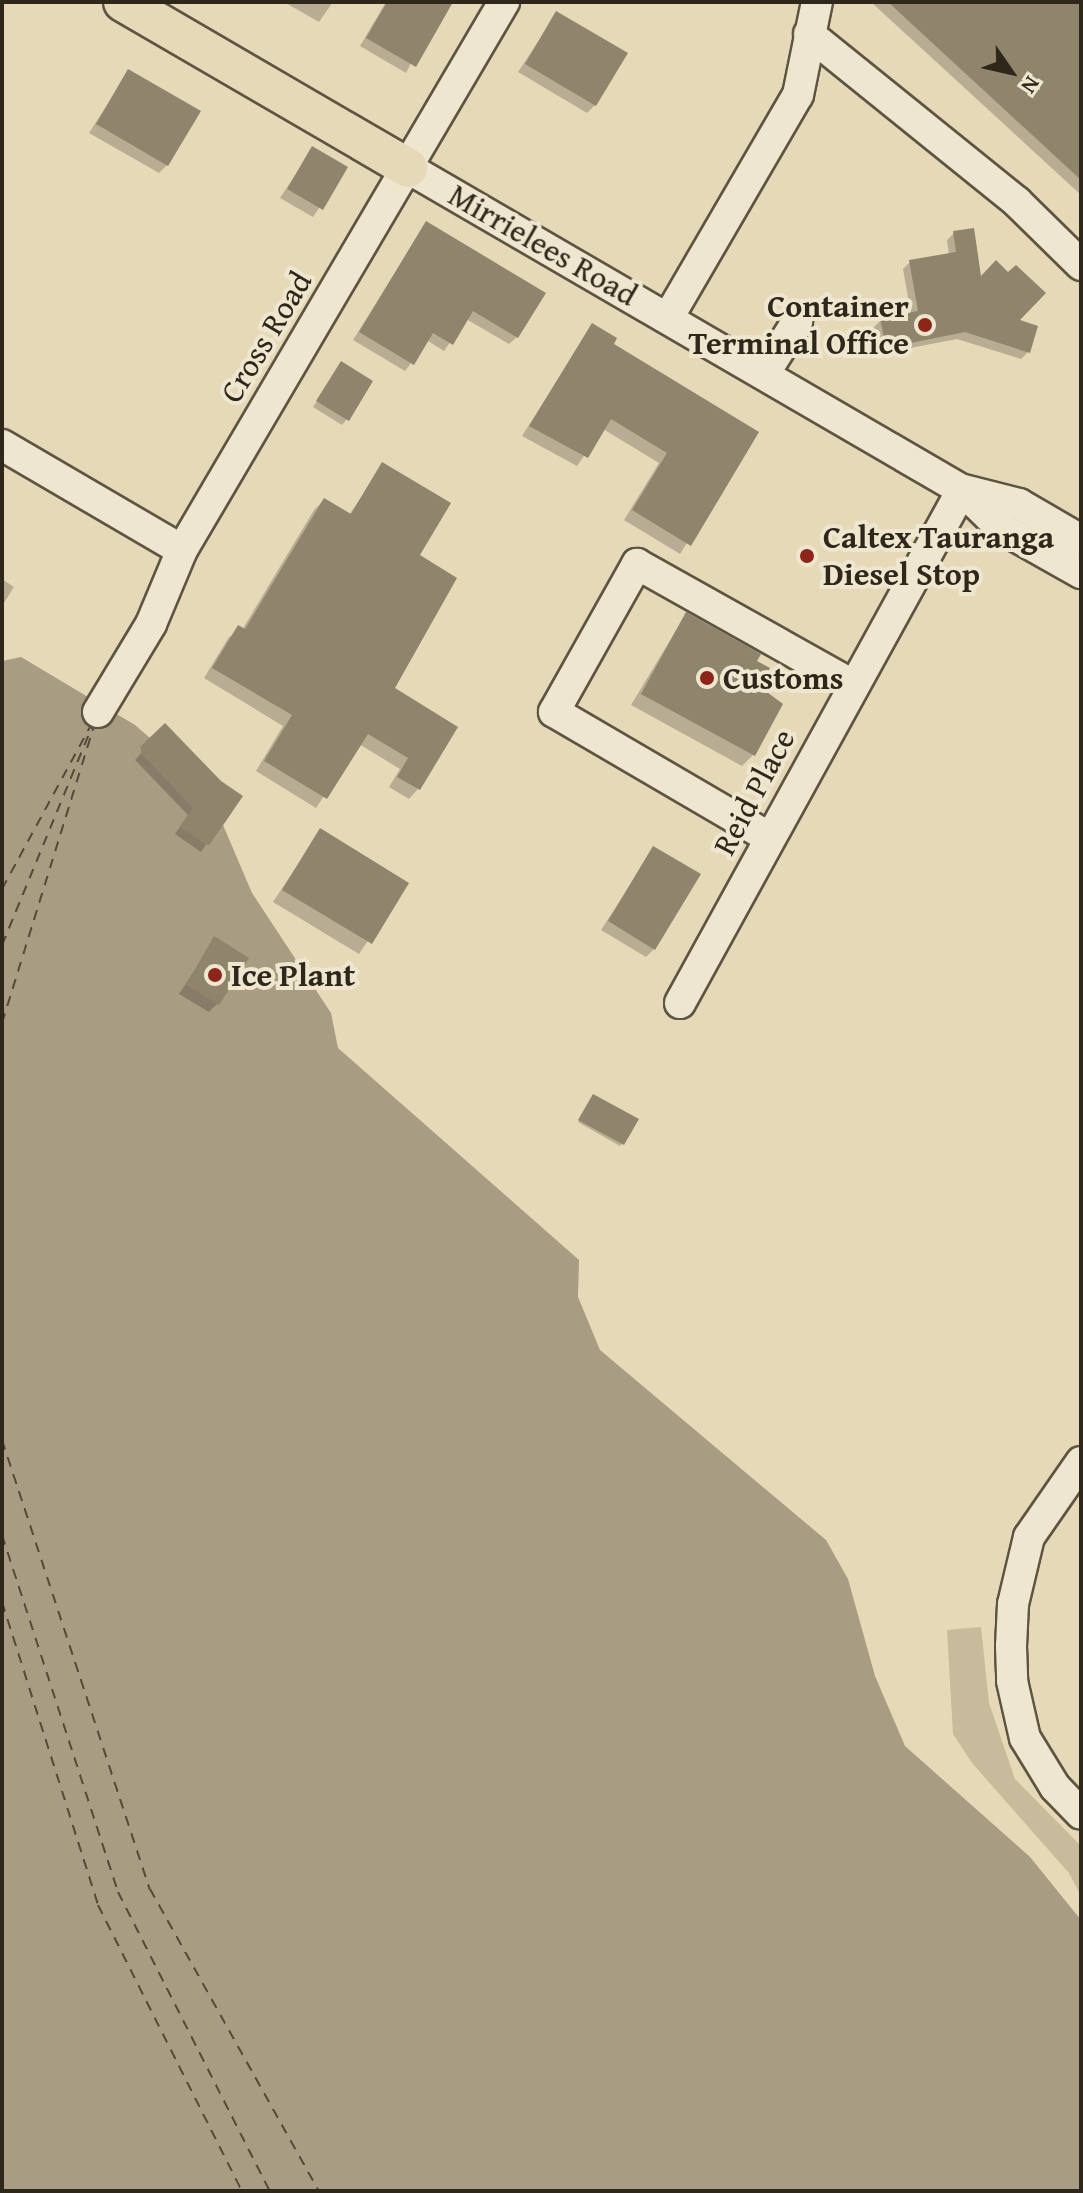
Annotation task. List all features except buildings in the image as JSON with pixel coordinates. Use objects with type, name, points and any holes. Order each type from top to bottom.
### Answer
[{"type":"main road","name":"Mirrielees Road","points":[[123,2],[408,168]]},
{"type":"street","name":"Cross Road","points":[[105,715],[182,550],[504,2]]},
{"type":"street","points":[[668,318],[798,95],[817,2]]},
{"type":"street","points":[[809,34],[1017,202],[1081,265]]},
{"type":"street","name":"Mirrielees Road","points":[[408,168],[962,490]]},
{"type":"street","points":[[764,374],[797,322]]},
{"type":"street","points":[[2,445],[182,550]]},
{"type":"street","points":[[962,490],[1019,504],[1081,540]]},
{"type":"street","points":[[962,490],[1001,528],[1081,573]]},
{"type":"street","name":"Reid Place","points":[[680,1003],[962,490]]},
{"type":"street","points":[[770,838],[554,712],[637,564],[853,685]]},
{"type":"street","points":[[1081,1462],[1029,1537],[1013,1604],[1011,1646],[1012,1681],[1025,1738],[1055,1787],[1081,1814]]},
{"type":"shaded area","points":[[21,657],[135,725],[150,738],[141,753],[204,792],[181,827],[209,846],[223,825],[252,893],[331,1013],[338,1048],[579,1260],[578,1297],[600,1350],[826,1540],[848,1579],[875,1676],[905,1746],[1030,1857],[1081,1920],[1081,2191],[2,2191],[2,661]]},
{"type":"shaded area","points":[[981,1627],[989,1703],[1015,1779],[1081,1846],[1081,1896],[1069,1873],[972,1763],[953,1734],[947,1630]]},
{"type":"ferry route","points":[[2,945],[93,724]]},
{"type":"ferry route","points":[[2,889],[91,725]]},
{"type":"ferry route","points":[[2,1023],[94,725]]},
{"type":"ferry route","points":[[2,1440],[150,1889],[319,2191]]},
{"type":"ferry route","points":[[2,1535],[118,1892],[270,2191]]},
{"type":"ferry route","points":[[2,1602],[98,1905],[242,2191]]},
{"type":"place","name":"Container Terminal Office","points":[[925,325]]},
{"type":"place","name":"Caltex Tauranga Diesel Stop","points":[[807,556]]},
{"type":"place","name":"Customs","points":[[707,678]]},
{"type":"place","name":"Ice Plant","points":[[215,975]]}]
